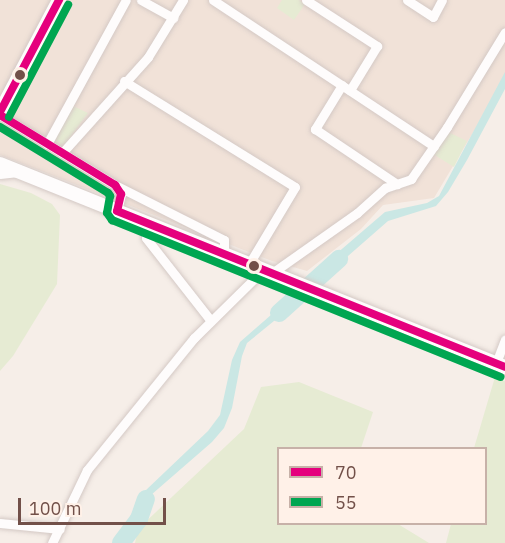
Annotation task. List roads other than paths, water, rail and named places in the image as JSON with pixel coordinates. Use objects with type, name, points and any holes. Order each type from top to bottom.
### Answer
[{"type":"main road","points":[[0,113],[58,0]]},
{"type":"main road","points":[[0,164],[500,365]]},
{"type":"street","points":[[47,144],[126,0]]},
{"type":"street","points":[[141,0],[173,18]]},
{"type":"street","points":[[62,153],[124,81],[148,57],[183,0]]},
{"type":"street","points":[[213,0],[434,146]]},
{"type":"street","points":[[306,0],[377,46],[315,129],[397,184]]},
{"type":"street","points":[[407,0],[433,17],[442,0]]},
{"type":"street","points":[[52,543],[87,470],[195,338],[267,271],[357,213],[385,188],[411,179],[505,32]]},
{"type":"street","points":[[124,81],[295,187],[249,264]]},
{"type":"street","points":[[0,113],[115,185],[224,240],[224,254]]},
{"type":"street","points":[[0,174],[20,172]]},
{"type":"street","points":[[115,185],[121,194],[117,211]]},
{"type":"street","points":[[149,224],[146,237],[212,321]]},
{"type":"street","points":[[500,365],[505,340]]},
{"type":"street","points":[[0,523],[60,529]]},
{"type":"water","points":[[505,72],[505,89],[467,160],[448,192],[436,206],[388,221],[324,277],[314,273],[385,212],[427,203],[439,196]]},
{"type":"water","points":[[294,295],[301,299],[247,343],[242,356],[232,408],[224,428],[212,442],[151,495],[140,522],[133,518],[145,491],[208,431],[220,415],[232,360],[240,342]]},
{"type":"waterway","points":[[279,313],[339,259]]},
{"type":"waterway","points":[[121,543],[139,519],[146,499]]}]
